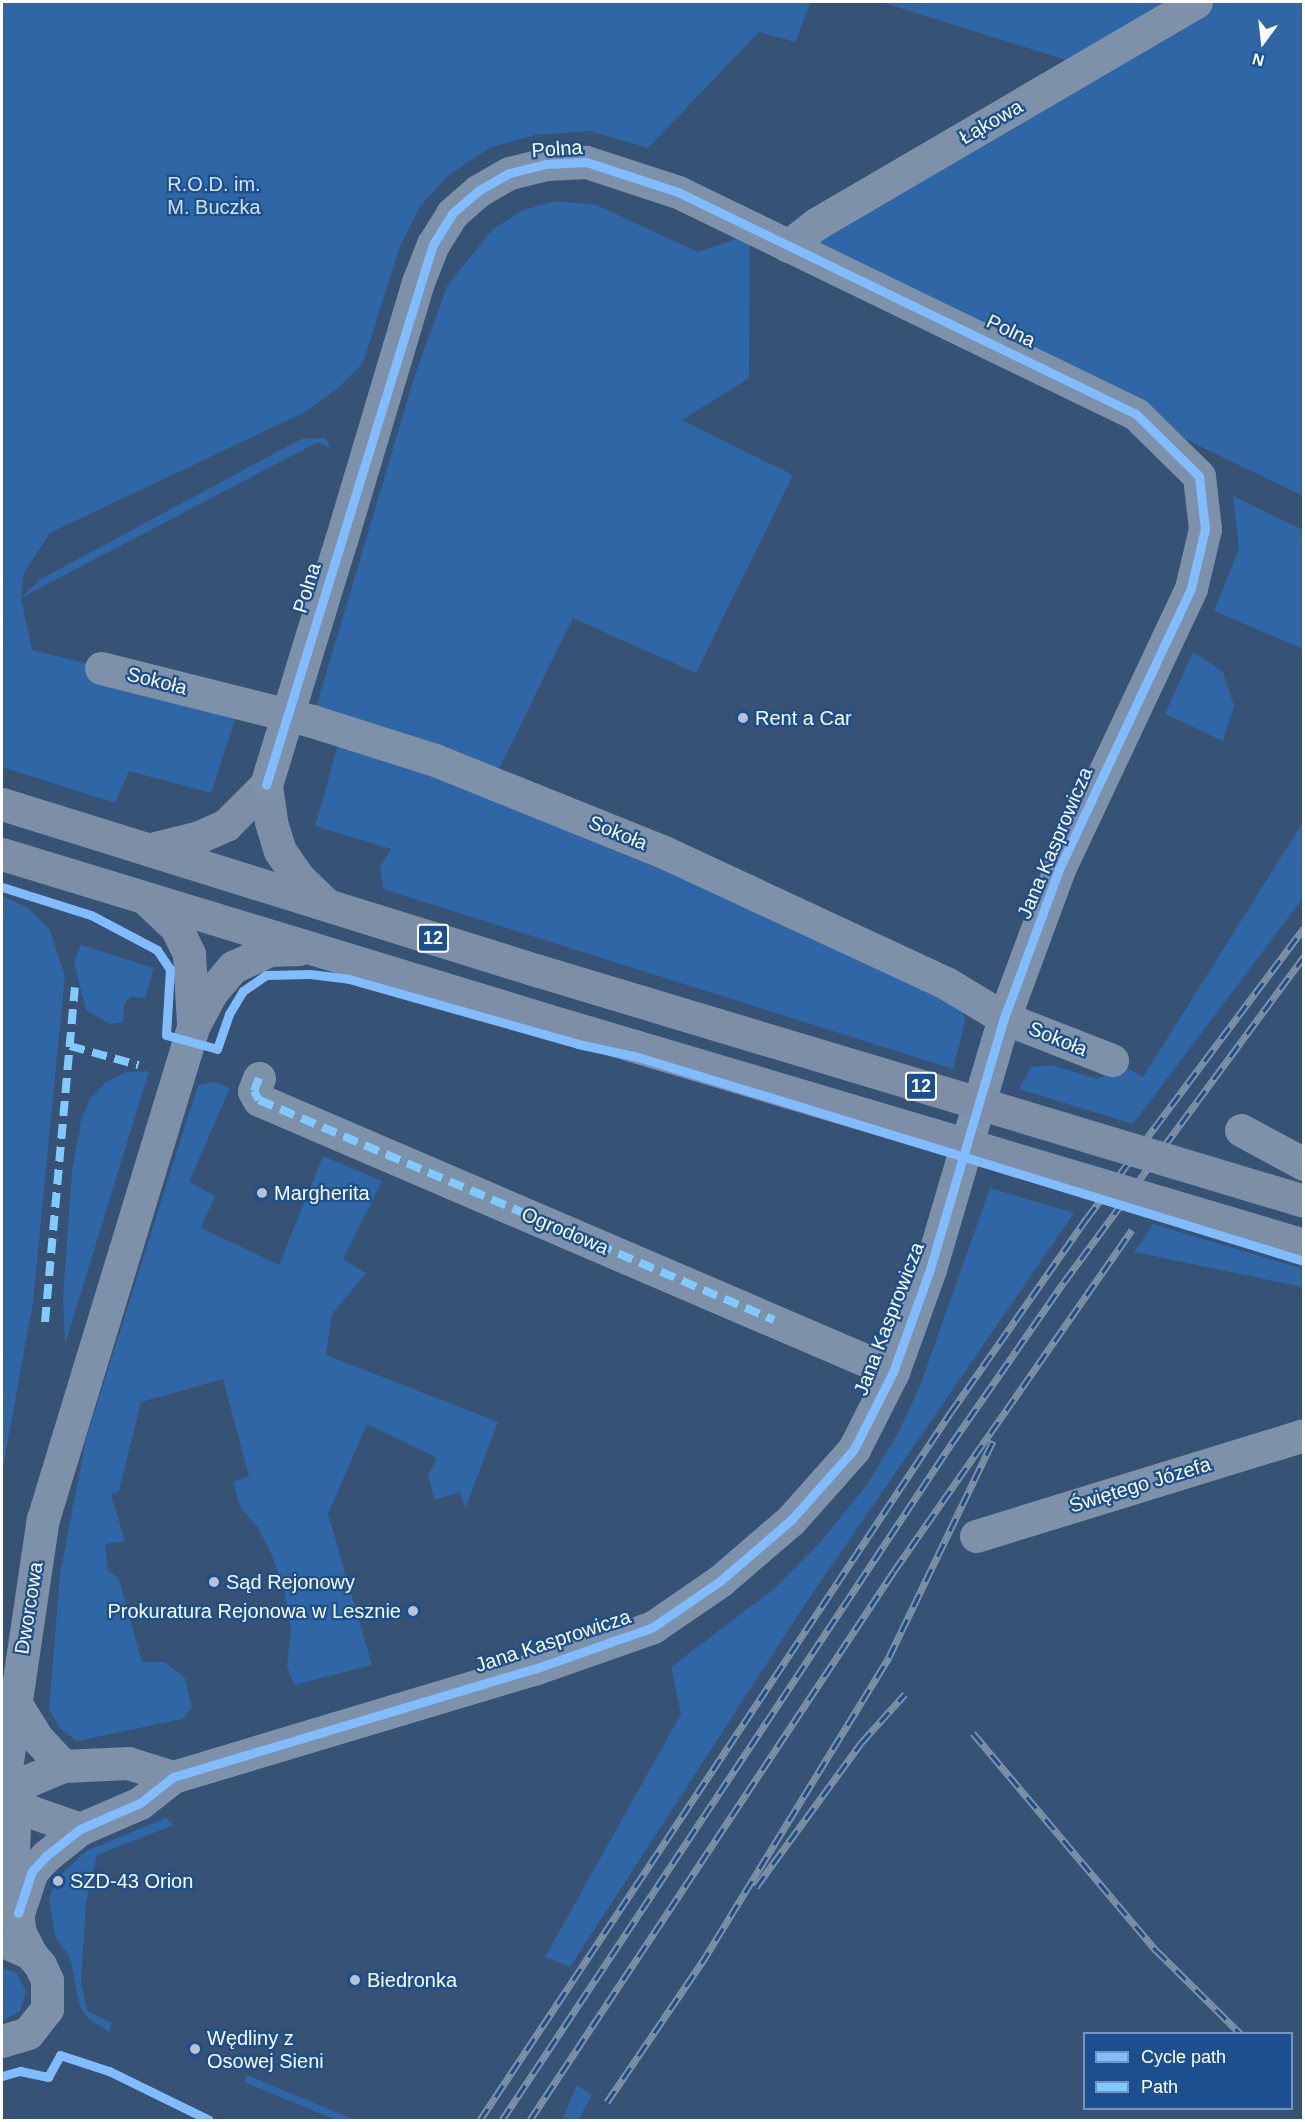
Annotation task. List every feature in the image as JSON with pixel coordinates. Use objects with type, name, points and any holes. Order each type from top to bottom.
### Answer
[{"type":"main road","points":[[148,849],[199,837],[226,825],[266,785]]},
{"type":"main road","points":[[266,785],[271,822],[280,851],[299,878],[326,904]]},
{"type":"main road","name":"12","points":[[2,804],[1304,1201]]},
{"type":"main road","name":"12","points":[[2,854],[1304,1245]]},
{"type":"main road","points":[[140,896],[158,907],[184,939],[193,976],[193,1027]]},
{"type":"main road","points":[[193,1027],[211,993],[233,967],[270,950],[313,948]]},
{"type":"street","name":"Łąkowa","points":[[788,246],[816,224],[1196,2]]},
{"type":"street","name":"Polna","points":[[266,785],[433,243],[452,214],[478,190],[509,173],[546,164],[586,162],[678,192],[1136,414],[1199,476]]},
{"type":"street","name":"Jana Kasprowicza","points":[[18,1913],[32,1871],[80,1829],[140,1803],[173,1777],[534,1668],[653,1627],[720,1581],[791,1520],[854,1449],[893,1372],[930,1269],[1004,1018],[1059,869],[1191,588],[1205,529],[1199,476]]},
{"type":"street","name":"Sokoła","points":[[101,668],[312,721],[435,760],[666,853],[946,983],[1004,1018],[1112,1060]]},
{"type":"street","name":"Dworcowa","points":[[2,2042],[28,2033],[47,2009],[47,1980],[16,1948],[20,1932],[12,1879],[14,1825],[2,1793],[43,1519],[58,1462],[193,1027]]},
{"type":"street","name":"Ogrodowa","points":[[260,1078],[254,1091],[259,1100],[893,1372]]},
{"type":"street","points":[[1241,1130],[1304,1164]]},
{"type":"street","name":"Świętego Józefa","points":[[976,1536],[1304,1435]]},
{"type":"street","points":[[14,1701],[37,1738],[63,1766]]},
{"type":"street","points":[[2,1793],[63,1766],[128,1763],[173,1777]]},
{"type":"street","points":[[2,1793],[29,1811],[80,1829]]},
{"type":"green space","name":"R.O.D. im. M. Buczka","points":[[2,2],[811,2],[795,42],[759,32],[648,148],[590,131],[535,135],[489,148],[450,174],[420,206],[400,246],[363,363],[337,389],[307,411],[50,533],[24,573],[21,597],[41,579],[301,439],[326,438],[330,448],[318,442],[21,598],[32,650],[241,702],[211,793],[129,771],[115,803],[2,767]]},
{"type":"green space","points":[[881,2],[1303,2],[1303,496],[788,246],[1085,66]]},
{"type":"green space","points":[[556,201],[596,205],[698,252],[737,239],[750,228],[749,378],[682,420],[793,475],[696,673],[573,618],[492,783],[962,1002],[965,1021],[953,1069],[383,889],[380,867],[391,849],[315,826],[342,731],[312,721],[414,378],[447,286],[492,230],[523,210]]},
{"type":"green space","points":[[1233,496],[1303,530],[1303,649],[1214,611],[1239,549]]},
{"type":"green space","points":[[1193,652],[1223,672],[1234,706],[1223,741],[1165,714]]},
{"type":"green space","points":[[1303,822],[1303,898],[1133,1124],[1019,1089],[1031,1067],[1052,1065],[1097,1079],[1109,1074],[1112,1060],[1143,1077]]},
{"type":"green space","points":[[2,896],[27,907],[50,930],[65,976],[33,1302],[2,1473]]},
{"type":"green space","points":[[81,945],[154,968],[145,998],[131,997],[124,1003],[123,1022],[110,1024],[86,1010],[74,962]]},
{"type":"green space","points":[[149,1071],[65,1345],[63,1299],[72,1170],[82,1117],[90,1099],[106,1082],[126,1072]]},
{"type":"green space","points":[[214,1082],[230,1088],[189,1182],[215,1196],[201,1228],[279,1265],[323,1156],[382,1181],[343,1259],[366,1273],[332,1314],[326,1355],[498,1422],[465,1509],[460,1492],[435,1500],[428,1475],[437,1458],[367,1424],[328,1514],[372,1665],[294,1685],[287,1666],[291,1630],[284,1589],[272,1555],[258,1528],[240,1507],[233,1482],[249,1476],[223,1379],[141,1402],[119,1491],[111,1494],[125,1541],[105,1544],[108,1571],[119,1579],[142,1662],[165,1662],[185,1678],[192,1708],[182,1719],[77,1741],[60,1728],[49,1710],[60,1574],[86,1439],[198,1085]]},
{"type":"green space","points":[[990,1188],[1074,1213],[808,1600],[570,1967],[545,1957],[681,1714],[671,1667],[774,1589],[823,1539],[866,1486],[897,1435],[920,1386]]},
{"type":"green space","points":[[1153,1224],[1303,1269],[1303,1287],[1134,1252]]},
{"type":"green space","points":[[166,1818],[174,1825],[97,1855],[86,1903],[81,1983],[87,2011],[112,2023],[109,2032],[88,2018],[80,2007],[70,1958],[55,1936],[49,1898],[57,1878],[86,1851]]},
{"type":"green space","points":[[2,1968],[17,1973],[26,1991],[20,2011],[2,2021]]},
{"type":"green space","points":[[247,2075],[355,2120],[336,2120],[244,2082]]},
{"type":"green space","points":[[577,2085],[592,2095],[578,2120],[562,2120]]},
{"type":"railway","points":[[480,2120],[951,1412],[1087,1218],[1304,928]]},
{"type":"railway","points":[[502,2120],[952,1443],[1064,1282],[1304,956]]},
{"type":"railway","points":[[530,2120],[894,1571],[1132,1230]]},
{"type":"railway","points":[[701,1964],[889,1657],[993,1441]]},
{"type":"railway","points":[[756,1887],[861,1743],[905,1694]]},
{"type":"railway","points":[[973,1733],[1156,1950],[1239,2032]]},
{"type":"railway","points":[[607,2102],[705,1958]]},
{"type":"marked path","points":[[45,1322],[75,987]]},
{"type":"marked path","points":[[70,1046],[138,1065]]},
{"type":"marked path","points":[[259,1078],[254,1091],[259,1100],[774,1320]]},
{"type":"cycle path","points":[[18,1913],[32,1871],[46,1856],[80,1829],[140,1803],[173,1777],[534,1669],[653,1627],[720,1581],[791,1520],[854,1449],[893,1372],[930,1269],[1004,1018],[1059,869],[1191,588],[1205,529],[1199,476],[1136,414],[678,192],[586,162],[546,164],[509,173],[478,191],[452,214],[433,244],[266,785]]},
{"type":"cycle path","points":[[2,887],[91,915],[157,950],[170,969],[166,1035],[217,1049],[229,1014],[243,991],[266,975],[310,974],[349,979],[578,1044],[638,1057],[1304,1261]]},
{"type":"cycle path","points":[[2,2076],[20,2071],[48,2077],[60,2055],[109,2071],[209,2120]]},
{"type":"place","name":"Rent a Car","points":[[743,718]]},
{"type":"place","name":"Margherita","points":[[262,1193]]},
{"type":"place","name":"Sąd Rejonowy","points":[[214,1582]]},
{"type":"place","name":"Prokuratura Rejonowa w Lesznie","points":[[413,1611]]},
{"type":"place","name":"SZD-43 Orion","points":[[58,1881]]},
{"type":"place","name":"Biedronka","points":[[355,1980]]},
{"type":"place","name":"Wędliny z Osowej Sieni","points":[[195,2049]]}]
